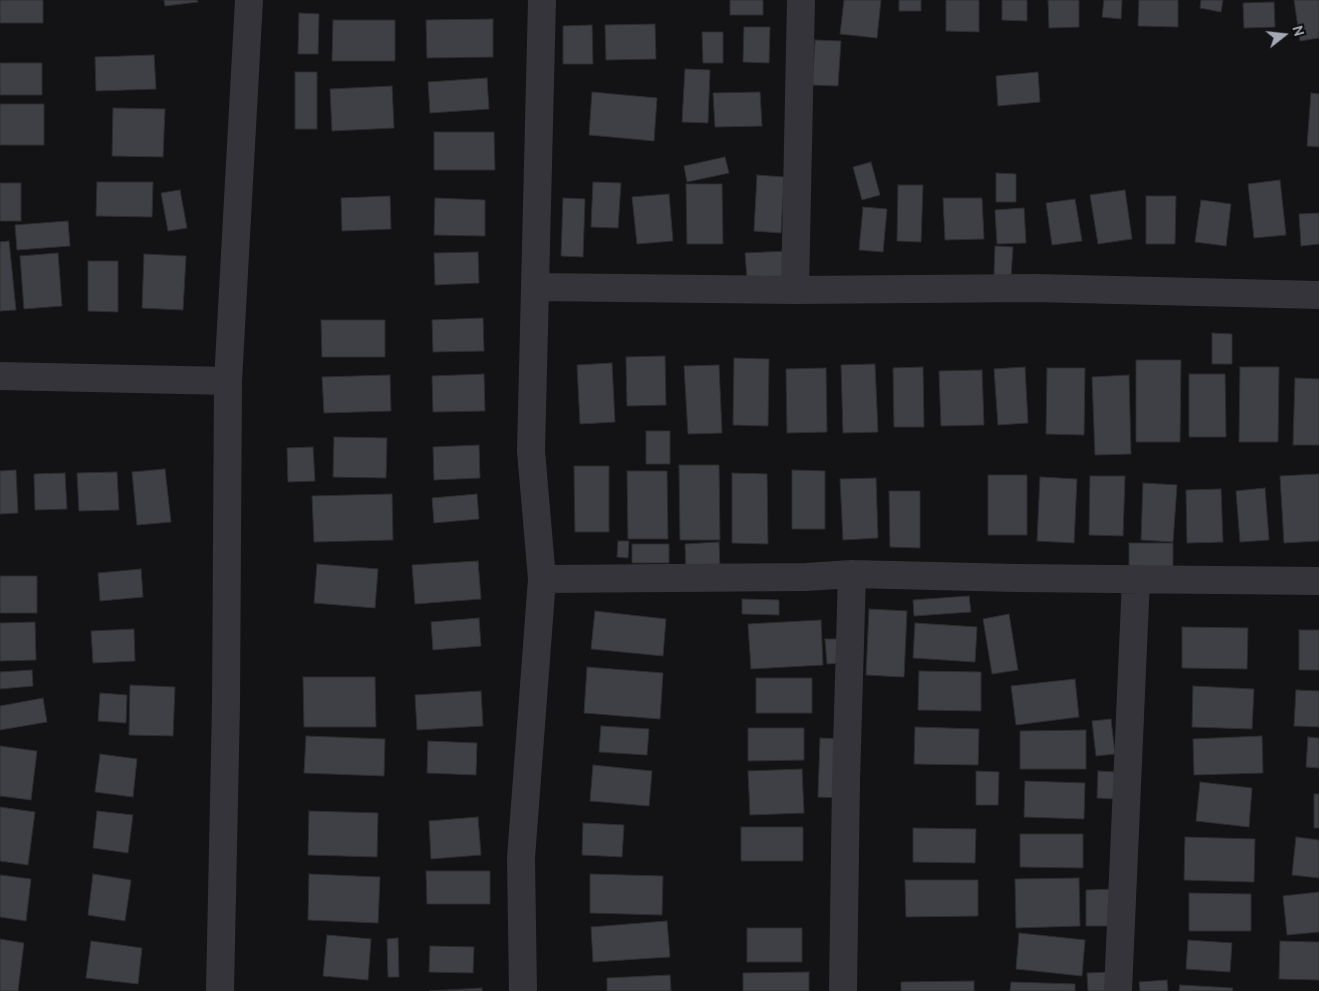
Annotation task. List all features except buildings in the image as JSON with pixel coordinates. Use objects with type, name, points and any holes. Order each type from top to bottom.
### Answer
[{"type":"street","points":[[220,991],[226,704],[228,381],[248,0]]},
{"type":"street","points":[[523,991],[521,858],[542,579],[531,451],[542,0]]},
{"type":"street","points":[[795,290],[801,0]]},
{"type":"street","points":[[536,288],[795,290],[1036,288],[1319,295]]},
{"type":"street","points":[[0,376],[228,381]]},
{"type":"street","points":[[542,579],[852,574],[1319,582]]},
{"type":"street","points":[[844,991],[846,781],[852,574]]},
{"type":"street","points":[[1118,991],[1136,579]]}]
